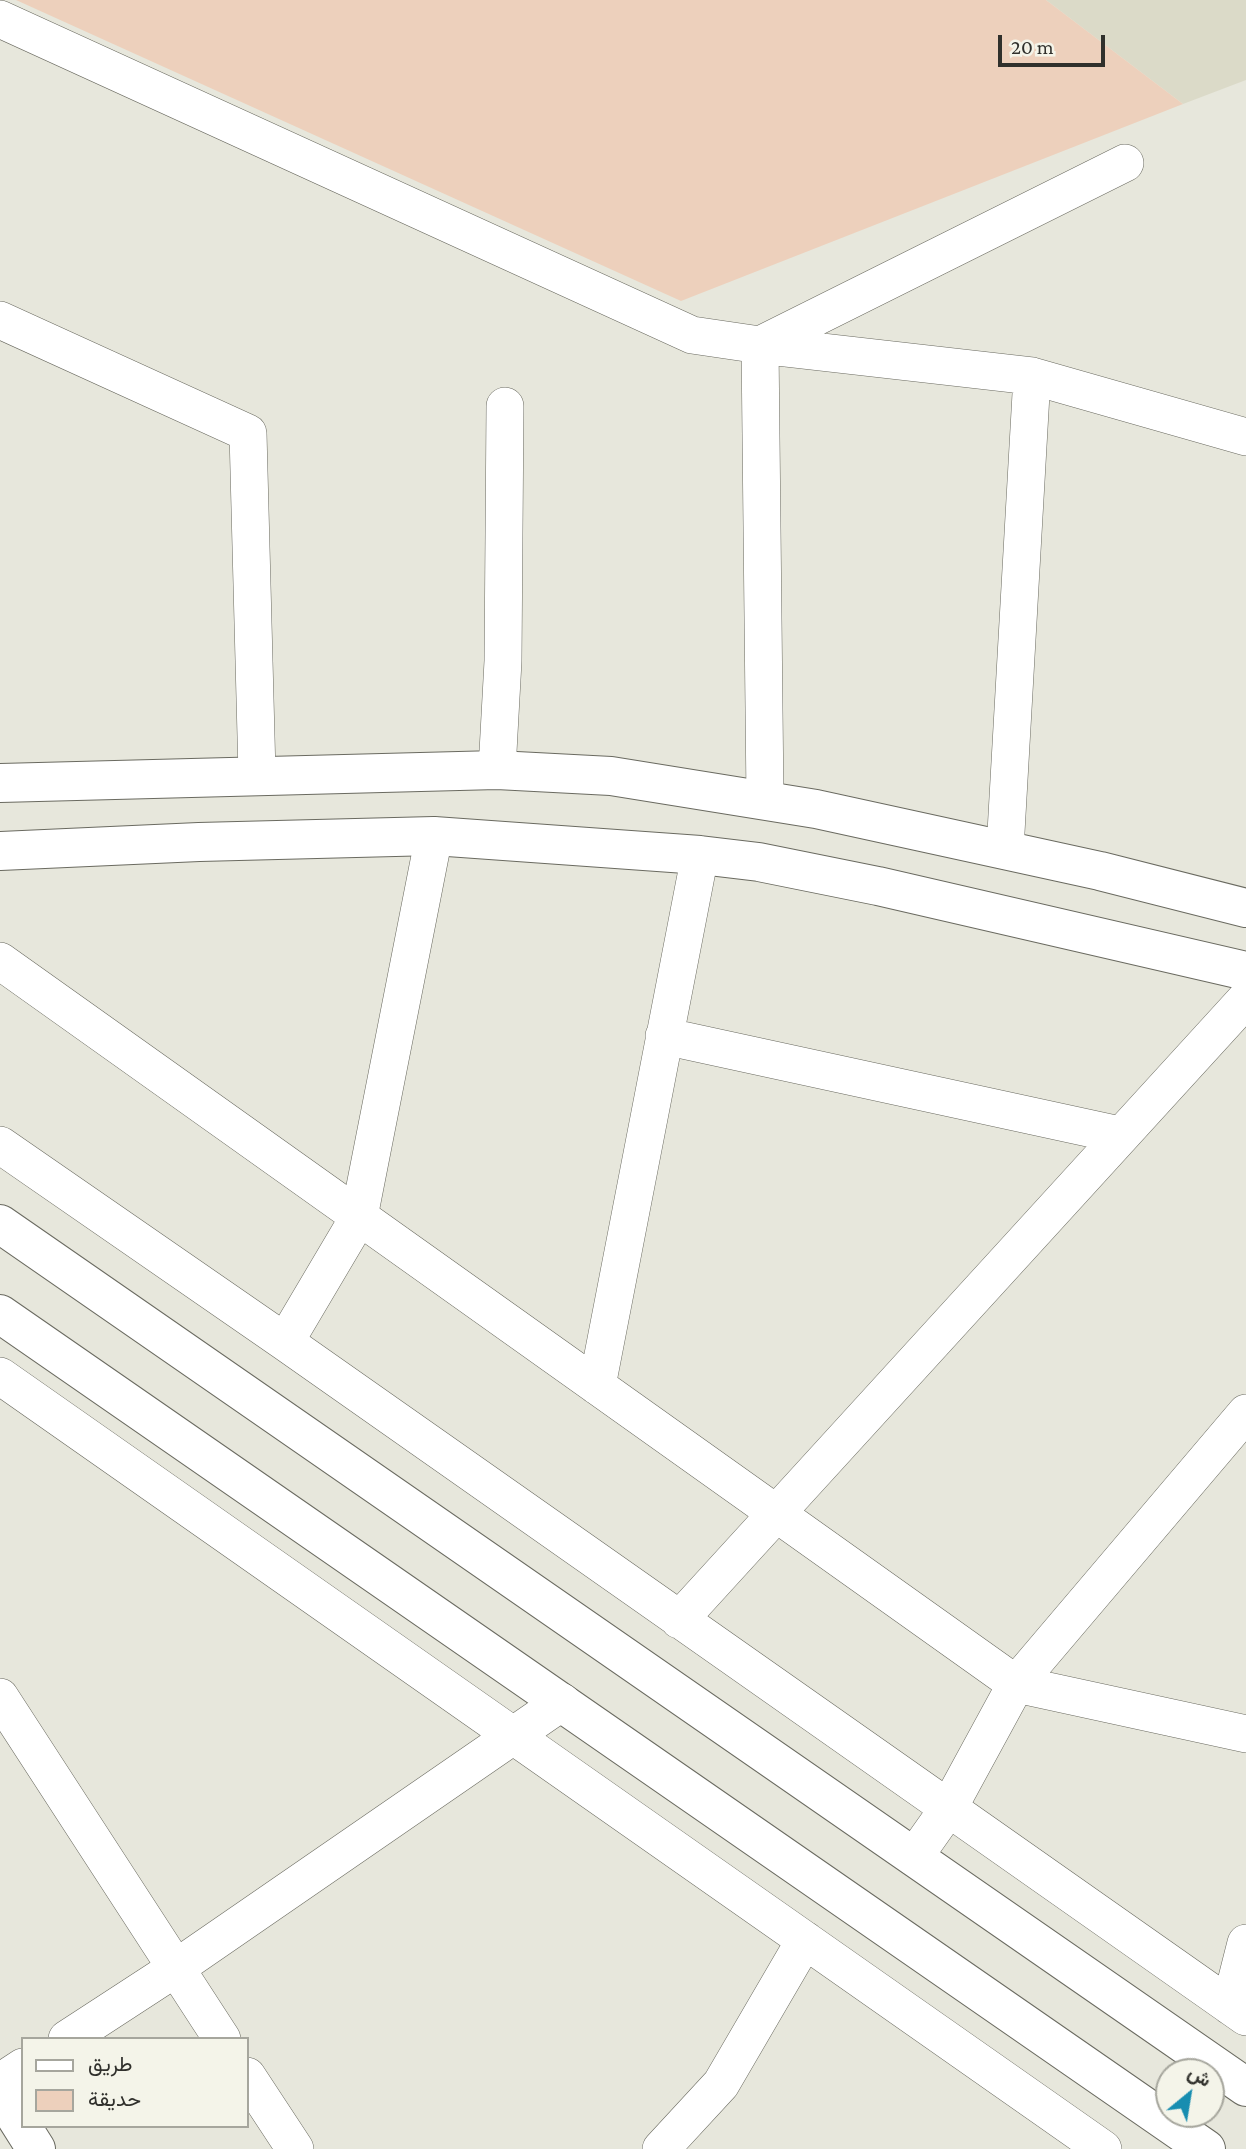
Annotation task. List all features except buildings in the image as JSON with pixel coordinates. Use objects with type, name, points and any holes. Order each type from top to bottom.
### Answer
[{"type":"main road","points":[[0,783],[257,774],[497,770],[611,776],[765,799],[1005,850],[1246,908]]},
{"type":"main road","points":[[0,851],[434,836],[699,855],[760,862],[864,883],[1246,971]]},
{"type":"main road","points":[[0,1224],[1246,2087]]},
{"type":"main road","points":[[0,1314],[1206,2149]]},
{"type":"main road","points":[[0,2092],[21,2125]]},
{"type":"main road","points":[[23,2128],[36,2149]]},
{"type":"street","points":[[0,19],[692,335],[1032,376],[1246,437]]},
{"type":"street","points":[[760,345],[1125,163]]},
{"type":"street","points":[[0,320],[248,432],[257,774]]},
{"type":"street","points":[[760,345],[765,799]]},
{"type":"street","points":[[1005,850],[1032,376]]},
{"type":"street","points":[[497,770],[503,661],[505,406]]},
{"type":"street","points":[[285,1342],[359,1217],[434,836]]},
{"type":"street","points":[[597,1386],[699,855]]},
{"type":"street","points":[[0,961],[1016,1684],[1246,1734]]},
{"type":"street","points":[[679,1620],[1246,999]]},
{"type":"street","points":[[664,1036],[1120,1135]]},
{"type":"street","points":[[0,1145],[285,1342],[1238,2012],[1246,1944]]},
{"type":"street","points":[[0,1376],[1103,2149]]},
{"type":"street","points":[[914,1857],[948,1809],[1016,1684],[1246,1413]]},
{"type":"street","points":[[0,1697],[221,2037]]},
{"type":"street","points":[[70,2037],[176,1968],[562,1702]]},
{"type":"street","points":[[661,2149],[721,2084],[805,1940]]},
{"type":"street","points":[[0,2082],[21,2068]]},
{"type":"street","points":[[248,2078],[295,2149]]},
{"type":"shaded area","points":[[1046,0],[1246,0],[1246,80],[1183,104]]},
{"type":"green space","points":[[16,0],[1046,0],[1183,104],[681,301]]}]
